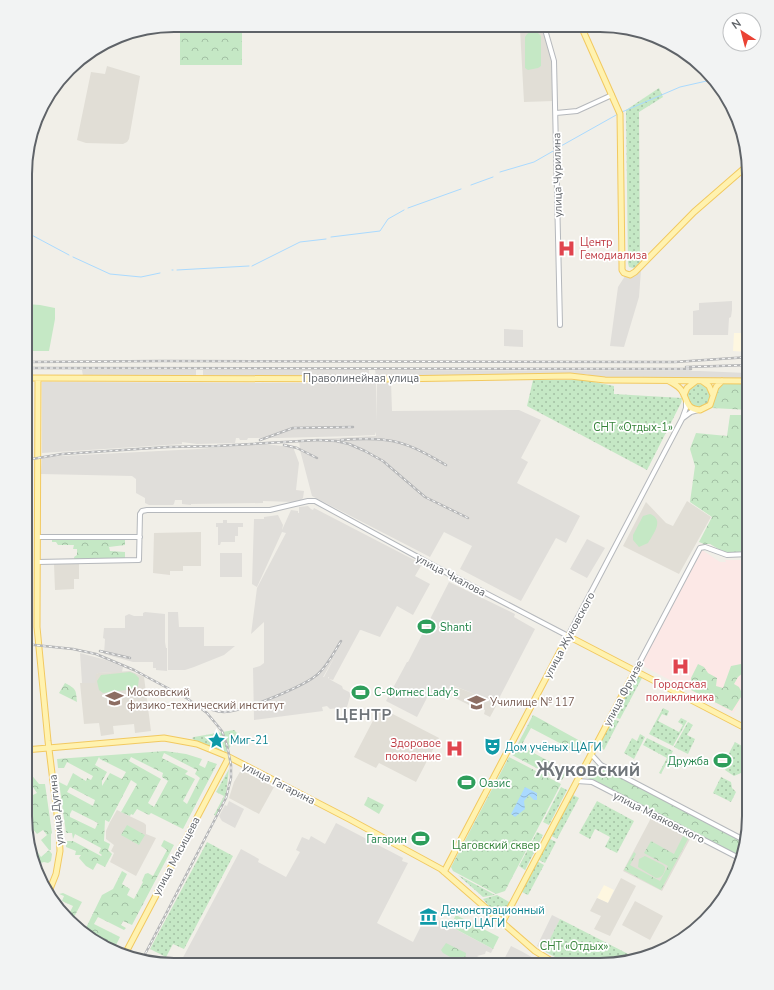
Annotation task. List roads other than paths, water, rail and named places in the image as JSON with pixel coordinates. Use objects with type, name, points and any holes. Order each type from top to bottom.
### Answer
[{"type":"main road","points":[[584,32],[621,119],[622,270],[624,273],[628,275],[635,272],[694,212],[742,170]]},
{"type":"main road","name":"Праволинейная улица","points":[[32,378],[394,379],[570,376],[605,380],[722,381]]},
{"type":"main road","name":"улица Дугина","points":[[38,379],[37,627],[49,748],[60,830],[60,851],[56,874],[51,887]]},
{"type":"main road","points":[[666,380],[676,385],[684,395],[690,407],[695,410],[700,410],[710,405],[716,387],[722,381],[742,381]]},
{"type":"main road","points":[[684,395],[687,388],[699,381],[712,389],[713,398]]},
{"type":"main road","name":"улица Чкалова","points":[[568,636],[742,726]]},
{"type":"main road","name":"улица Жуковского","points":[[444,872],[568,636]]},
{"type":"main road","name":"улица Фрунзе","points":[[502,923],[635,671]]},
{"type":"main road","name":"улица Гагарина","points":[[32,749],[164,738],[197,744],[229,756],[388,840],[444,872],[538,954],[545,958]]},
{"type":"main road","name":"улица Мясищева","points":[[127,950],[229,756]]},
{"type":"street","name":"улица Чурилина","points":[[546,32],[554,61],[560,325]]},
{"type":"street","points":[[556,114],[577,111],[612,95]]},
{"type":"street","name":"улица Жуковского","points":[[568,636],[682,420],[686,408],[686,401]]},
{"type":"street","points":[[682,420],[691,412],[700,410]]},
{"type":"street","name":"улица Чкалова","points":[[140,537],[139,517],[142,511],[270,510],[308,501],[315,501],[568,636]]},
{"type":"street","points":[[37,537],[140,537],[139,560],[37,562]]},
{"type":"street","name":"улица Фрунзе","points":[[635,671],[700,548],[705,547],[727,555],[742,554]]},
{"type":"street","name":"улица Маяковского","points":[[591,754],[601,765],[740,838]]},
{"type":"street","name":"улица Маяковского","points":[[577,780],[592,782],[736,856]]},
{"type":"water","points":[[525,787],[537,793],[537,800],[534,800],[529,795],[524,801],[525,809],[515,817],[511,814]]},
{"type":"waterway","points":[[622,112],[680,87],[708,81]]},
{"type":"waterway","points":[[561,146],[618,114]]},
{"type":"waterway","points":[[500,172],[534,162],[555,150]]},
{"type":"waterway","points":[[471,185],[493,177]]},
{"type":"waterway","points":[[408,208],[461,189]]},
{"type":"waterway","points":[[331,237],[380,231],[388,219],[404,210]]},
{"type":"waterway","points":[[32,235],[69,255]]},
{"type":"waterway","points":[[252,266],[300,242],[326,239]]},
{"type":"waterway","points":[[73,257],[110,274],[141,277],[160,273]]},
{"type":"waterway","points":[[177,270],[249,266]]},
{"type":"railway","points":[[32,362],[675,362],[742,357]]},
{"type":"railway","points":[[686,367],[742,365]]},
{"type":"railway","points":[[32,368],[691,369]]},
{"type":"railway","points":[[260,440],[293,428],[353,427]]},
{"type":"railway","points":[[341,440],[379,439],[393,441],[417,449],[446,465]]},
{"type":"railway","points":[[32,459],[62,454],[168,447],[217,446],[318,440],[336,441],[349,444],[383,461],[425,497],[468,518]]},
{"type":"railway","points":[[284,445],[297,448],[317,458]]},
{"type":"railway","points":[[201,705],[209,709],[224,712],[244,708],[273,698],[300,685],[318,674],[328,663],[341,641]]},
{"type":"railway","points":[[32,645],[73,649],[96,654],[134,670],[188,699],[207,713],[222,731],[227,745],[231,765],[231,778],[226,798],[145,955]]},
{"type":"railway","points":[[100,651],[130,658]]},
{"type":"place","name":"Центр Гемодиализа","points":[[567,248]]},
{"type":"place","name":"Shanti","points":[[427,627]]},
{"type":"place","name":"Городская поликлиника","points":[[680,666]]},
{"type":"place","name":"С-Фитнес Lady's","points":[[361,692]]},
{"type":"place","name":"Московский физико-технический институт","points":[[114,698]]},
{"type":"place","name":"Училище № 117","points":[[477,702]]},
{"type":"place","name":"Миг-21","points":[[217,740]]},
{"type":"place","name":"Дом учёных ЦАГИ","points":[[492,747]]},
{"type":"place","name":"Здоровое поколение","points":[[454,749]]},
{"type":"place","name":"Дружба","points":[[722,761]]},
{"type":"place","name":"Оазис","points":[[466,783]]},
{"type":"place","name":"Гагарин","points":[[420,839]]},
{"type":"place","name":"Демонстрационный центр ЦАГИ","points":[[428,916]]},
{"type":"district","name":"ЦЕНТР","points":[[364,715]]},
{"type":"district","name":"Жуковский","points":[[588,769]]},
{"type":"park label","name":"СНТ «Отдых-1»","points":[[633,427]]},
{"type":"park label","name":"Цаговский сквер","points":[[496,845]]},
{"type":"park label","name":"СНТ «Отдых»","points":[[574,946]]}]
